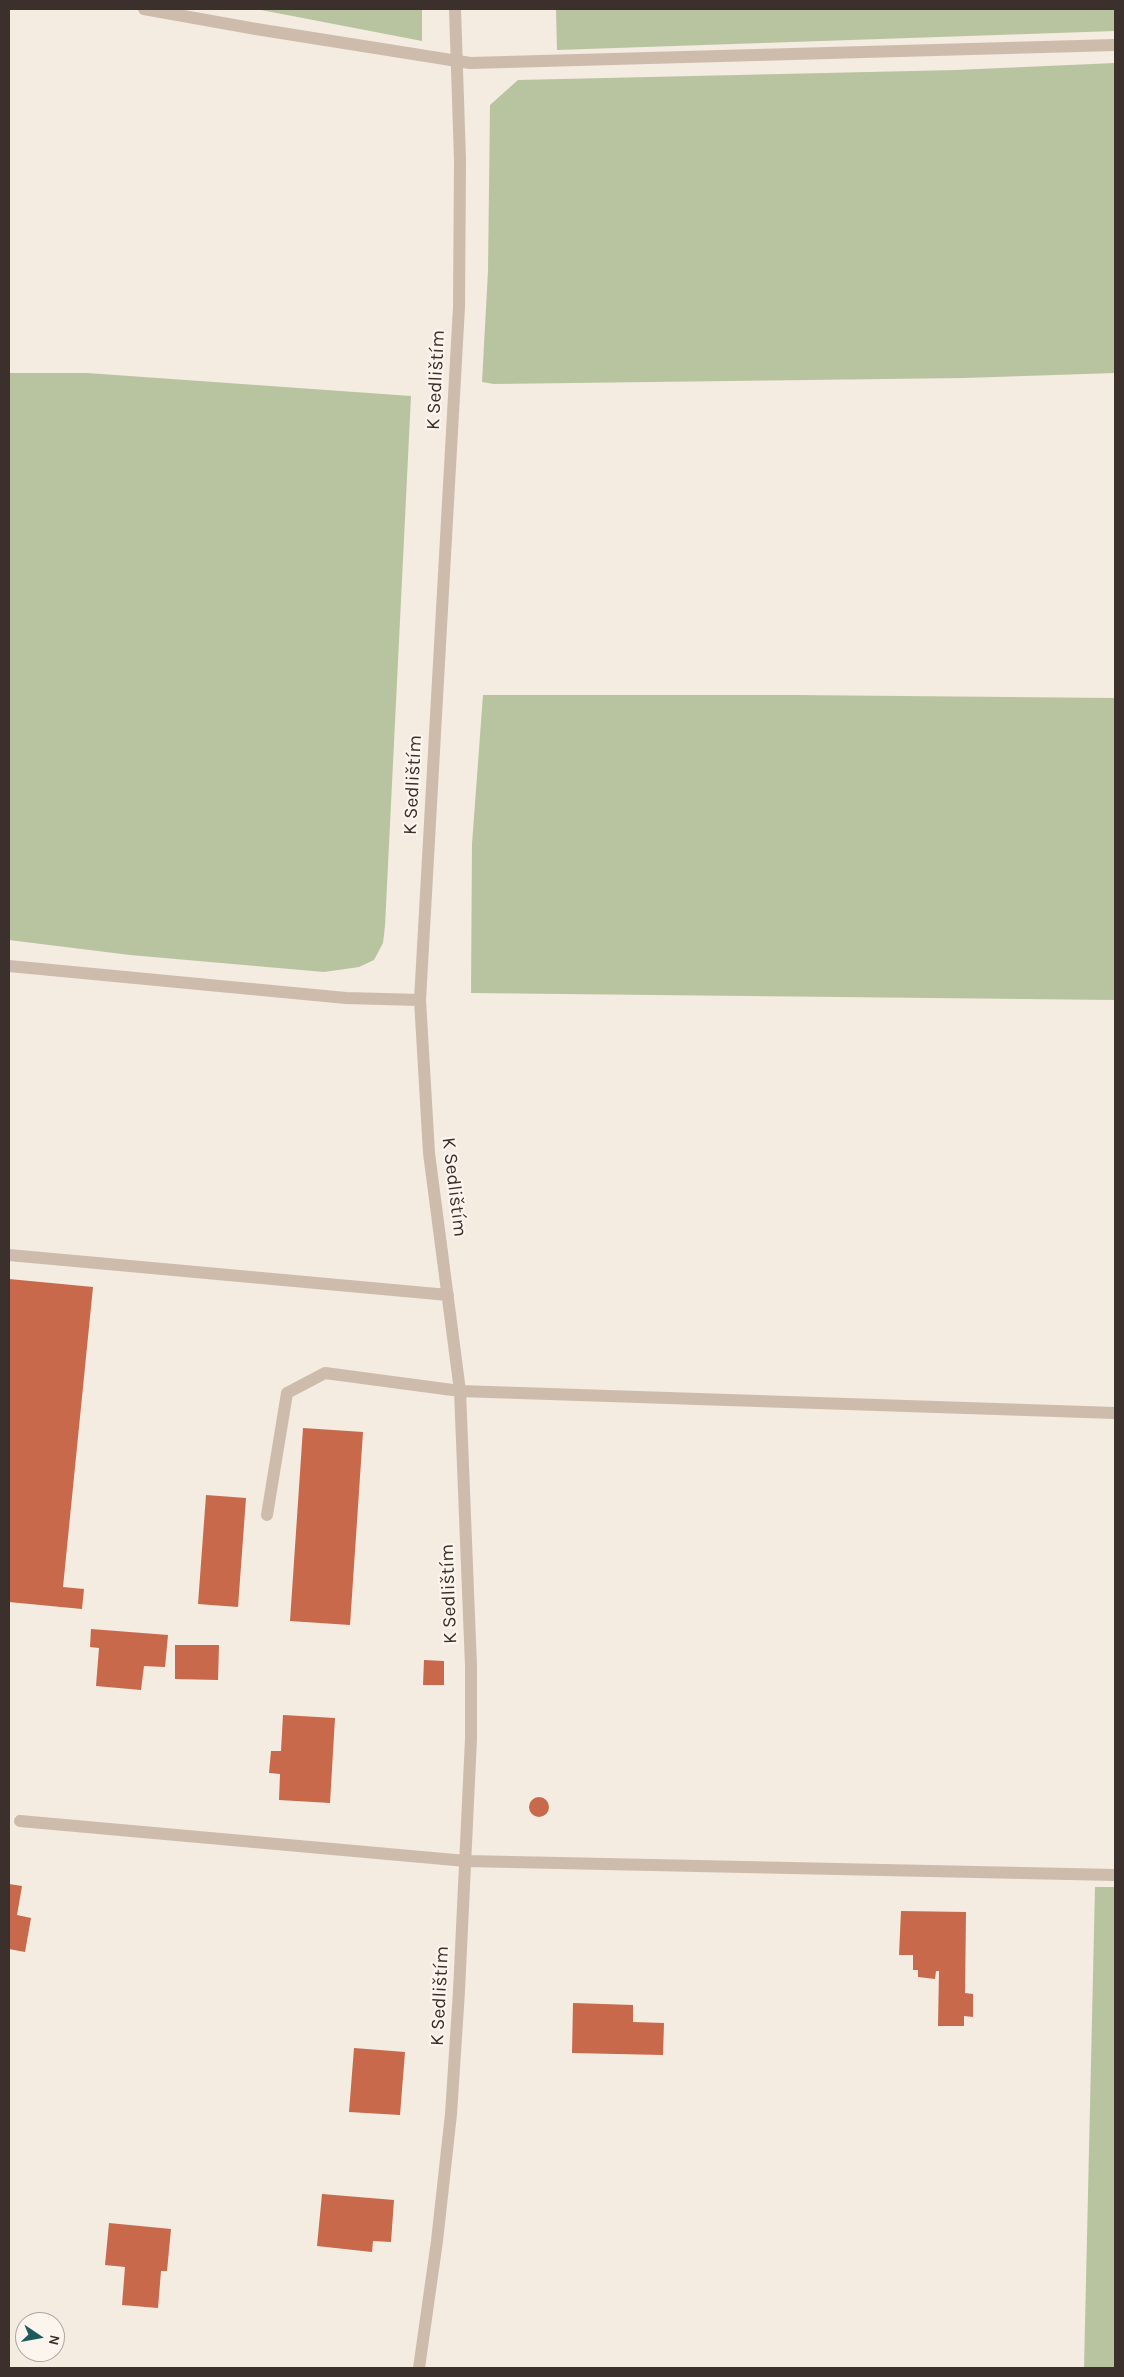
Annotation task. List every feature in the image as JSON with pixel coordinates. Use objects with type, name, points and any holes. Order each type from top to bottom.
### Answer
[{"type":"street","points":[[144,9],[458,62],[562,62],[1115,45]]},
{"type":"street","name":"K Sedlištím","points":[[419,2368],[437,2241],[451,2114],[472,1739],[471,1666],[460,1391],[430,1153],[420,1000],[458,307],[460,160],[455,9]]},
{"type":"street","points":[[9,966],[346,998],[420,1000]]},
{"type":"street","points":[[9,1255],[448,1295]]},
{"type":"street","points":[[267,1515],[288,1393],[325,1373],[460,1391],[1115,1413]]},
{"type":"street","points":[[20,1821],[466,1861],[1115,1875]]},
{"type":"green space","points":[[256,9],[422,9],[422,41]]},
{"type":"green space","points":[[556,9],[1115,9],[1115,31],[557,50]]},
{"type":"green space","points":[[1115,63],[1115,373],[964,378],[494,384],[482,382],[488,271],[490,105],[518,80],[956,70]]},
{"type":"green space","points":[[9,373],[87,373],[411,396],[385,926],[383,943],[374,960],[359,967],[324,972],[130,955],[9,940]]},
{"type":"green space","points":[[483,695],[1115,698],[1115,1000],[471,993],[472,844]]},
{"type":"green space","points":[[1095,1887],[1115,1887],[1115,2368],[1084,2368]]},
{"type":"building","points":[[9,1279],[93,1287],[63,1587],[84,1589],[82,1609],[9,1602]]},
{"type":"building","points":[[303,1428],[363,1432],[350,1625],[290,1621]]},
{"type":"building","points":[[206,1495],[246,1498],[238,1607],[198,1604]]},
{"type":"building","points":[[91,1629],[168,1635],[165,1667],[144,1666],[141,1690],[96,1686],[99,1648],[90,1647]]},
{"type":"building","points":[[175,1645],[219,1645],[218,1680],[175,1679]]},
{"type":"building","points":[[424,1660],[444,1661],[444,1685],[423,1685]]},
{"type":"building","points":[[283,1715],[335,1718],[330,1803],[279,1800],[280,1774],[269,1773],[271,1751],[281,1751]]},
{"type":"building","points":[[539,1797],[546,1800],[549,1807],[546,1814],[539,1817],[532,1814],[529,1807],[532,1800]]},
{"type":"building","points":[[9,1884],[22,1886],[17,1915],[31,1918],[25,1952],[9,1949]]},
{"type":"building","points":[[901,1911],[966,1912],[965,1993],[973,1994],[973,2017],[964,2016],[964,2026],[938,2026],[939,1971],[936,1971],[935,1979],[918,1977],[918,1970],[913,1970],[913,1955],[899,1955]]},
{"type":"building","points":[[573,2003],[633,2005],[633,2022],[664,2023],[663,2055],[572,2053]]},
{"type":"building","points":[[354,2048],[405,2052],[400,2115],[349,2112]]},
{"type":"building","points":[[322,2194],[394,2200],[391,2242],[373,2241],[372,2252],[317,2246]]},
{"type":"building","points":[[109,2223],[171,2229],[167,2271],[161,2271],[158,2308],[122,2305],[125,2267],[105,2265]]}]
